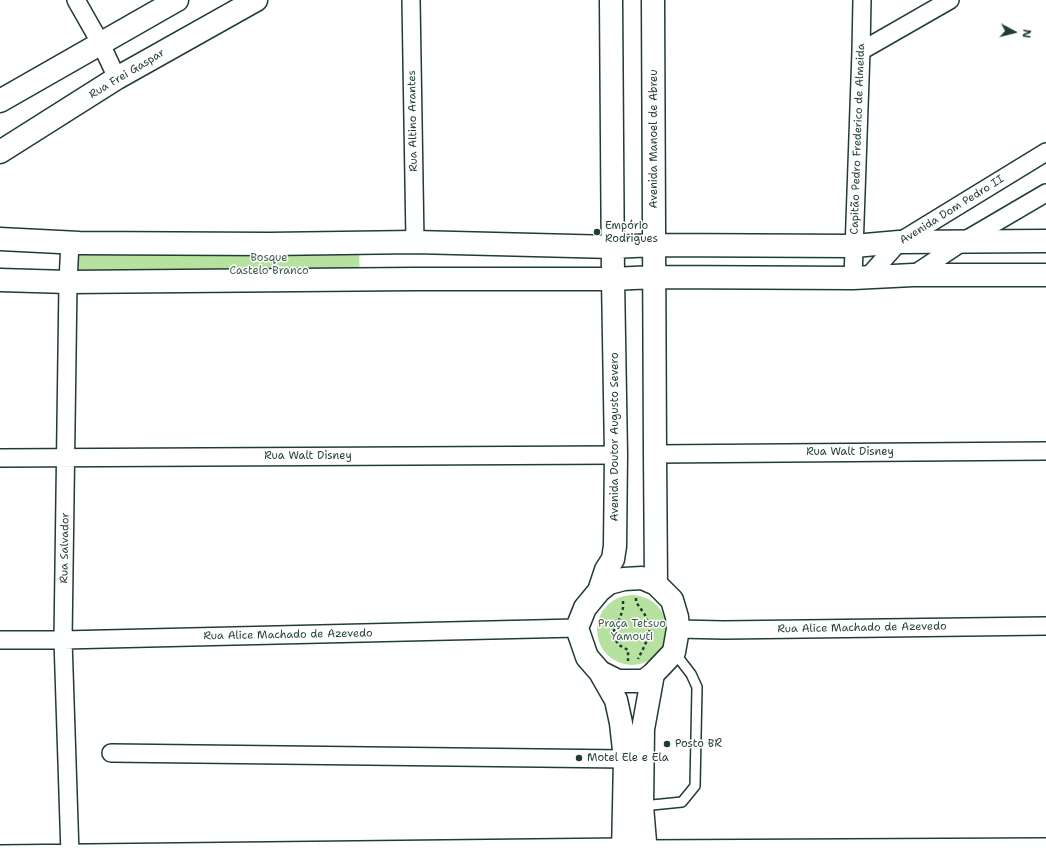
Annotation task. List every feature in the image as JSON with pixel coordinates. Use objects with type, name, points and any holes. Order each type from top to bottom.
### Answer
[{"type":"street","points":[[76,0],[101,44],[117,78]]},
{"type":"street","points":[[0,101],[178,0]]},
{"type":"street","name":"Rua Frei Gaspar","points":[[0,152],[117,78],[256,0]]},
{"type":"street","name":"Rua Altino Arantes","points":[[411,0],[415,242]]},
{"type":"street","points":[[611,0],[613,247]]},
{"type":"street","name":"Avenida Manoel de Abreu","points":[[653,0],[654,278]]},
{"type":"street","name":"Capitão Pedro Frederico de Almeida","points":[[860,278],[854,246],[862,0]]},
{"type":"street","points":[[861,50],[950,0]]},
{"type":"street","name":"Avenida Dom Pedro II","points":[[860,278],[899,242],[1046,152]]},
{"type":"street","points":[[913,275],[964,241],[1046,193]]},
{"type":"street","points":[[0,239],[70,242],[270,244],[415,242],[613,247],[655,245],[854,246],[899,242],[1046,241]]},
{"type":"street","name":"Rua Salvador","points":[[70,242],[68,282],[64,640],[70,854]]},
{"type":"street","name":"Avenida Doutor Augusto Severo","points":[[599,591],[606,570],[612,559],[615,546],[616,455],[613,247]]},
{"type":"street","points":[[0,280],[68,282],[414,279],[860,278],[913,275],[1046,275]]},
{"type":"street","points":[[654,278],[656,584]]},
{"type":"street","name":"Rua Walt Disney","points":[[655,454],[1046,450]]},
{"type":"street","name":"Rua Walt Disney","points":[[0,458],[616,455]]},
{"type":"street","points":[[600,672],[618,681],[644,681],[653,674],[674,652],[678,629],[677,617],[672,600],[656,584],[642,578],[623,579],[609,583],[599,591],[585,608],[577,628],[587,657],[600,672],[616,700],[621,723],[625,759],[623,851]]},
{"type":"street","name":"Rua Alice Machado de Azevedo","points":[[678,629],[724,630],[1046,626]]},
{"type":"street","name":"Rua Alice Machado de Azevedo","points":[[0,640],[64,640],[577,628]]},
{"type":"street","points":[[646,852],[642,806],[643,729],[653,674]]},
{"type":"street","points":[[111,754],[625,759]]},
{"type":"street","points":[[0,854],[646,852],[1046,847]]},
{"type":"lane","points":[[642,806],[682,802],[695,786],[697,687],[691,674],[674,652]]},
{"type":"green space","name":"Bosque Castelo Branco","points":[[74,244],[359,248],[360,284],[71,280]]},
{"type":"green space","name":"Praça Tetsuo Yamouti","points":[[625,595],[639,595],[652,601],[661,610],[665,616],[667,630],[665,644],[657,655],[646,663],[639,665],[625,665],[618,663],[607,655],[599,644],[597,637],[597,623],[599,616],[607,605],[618,597]]},
{"type":"place","name":"Empório Rodrigues","points":[[597,232]]},
{"type":"place","name":"Posto BR","points":[[667,744]]},
{"type":"place","name":"Motel Ele e Ela","points":[[579,758]]}]
